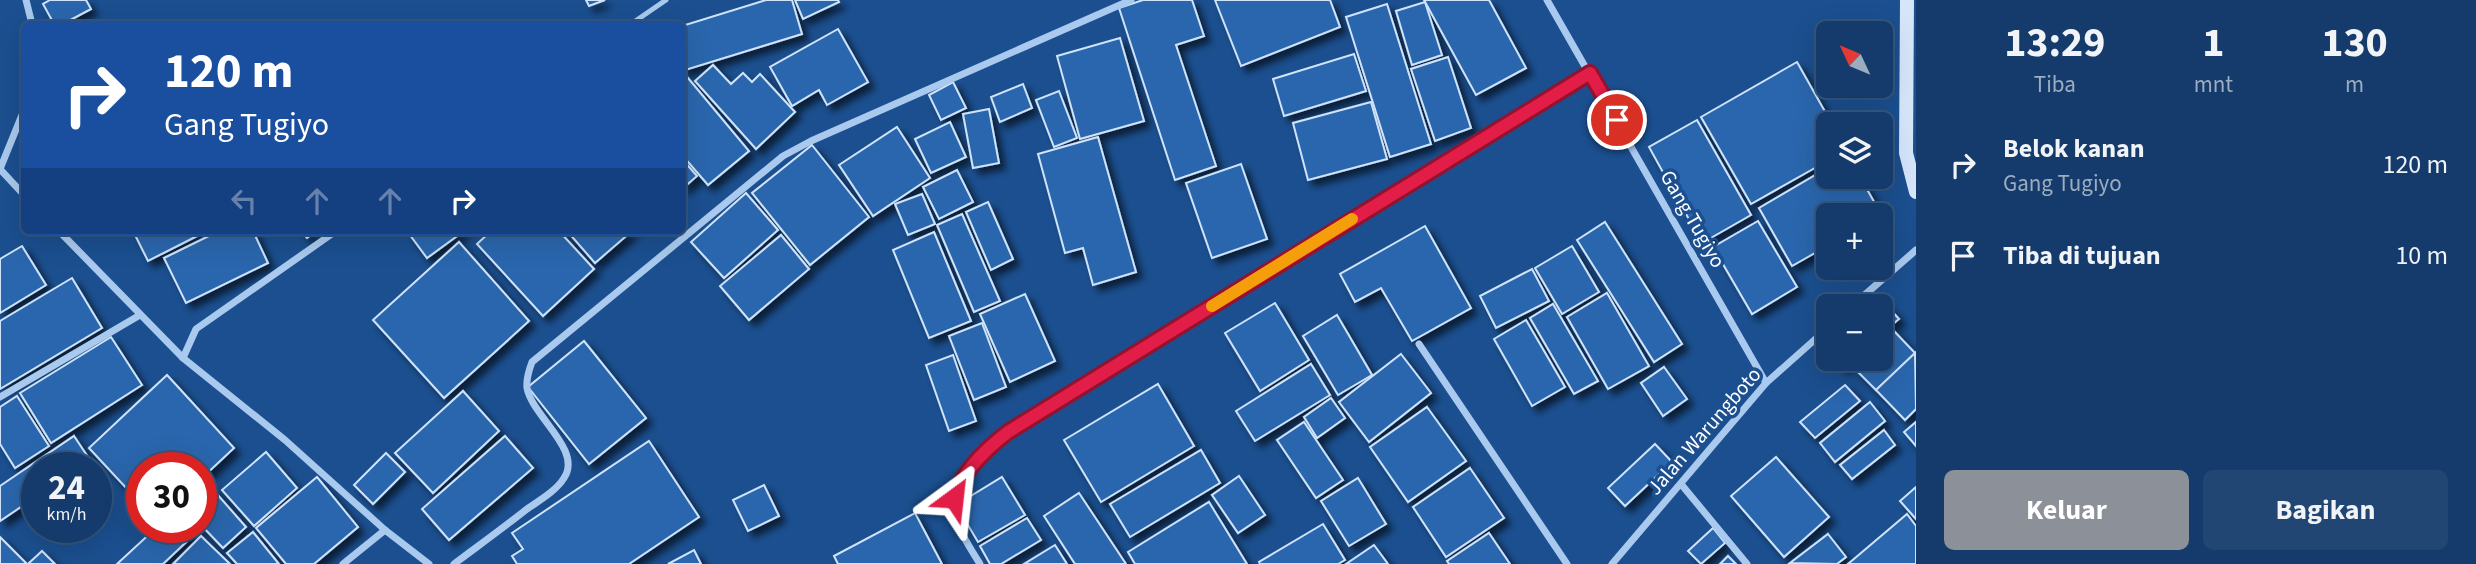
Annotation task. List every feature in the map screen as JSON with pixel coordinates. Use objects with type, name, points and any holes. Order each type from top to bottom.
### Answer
[{"type":"main road","points":[[1907,0],[1906,153],[1916,192]]},
{"type":"street","points":[[26,0],[31,21]]},
{"type":"street","points":[[454,564],[551,492],[561,483],[569,469],[567,456],[556,435],[535,408],[527,389],[527,375],[532,362],[783,156],[811,141],[1131,0]]},
{"type":"street","name":"Gang Tugiyo","points":[[1547,0],[1766,383]]},
{"type":"street","points":[[980,564],[953,506],[957,486],[989,447],[1008,432],[1590,73]]},
{"type":"street","points":[[21,117],[0,169],[21,192]]},
{"type":"street","points":[[63,235],[183,358],[285,440],[385,530],[429,564]]},
{"type":"street","points":[[183,358],[196,329],[330,235]]},
{"type":"street","points":[[1866,294],[1916,250]]},
{"type":"street","points":[[0,397],[140,315]]},
{"type":"street","name":"Jalan Warungboto","points":[[1612,564],[1766,383],[1816,339]]},
{"type":"street","points":[[1419,344],[1567,564]]},
{"type":"street","points":[[1681,484],[1747,564]]},
{"type":"street","points":[[343,564],[385,530]]},
{"type":"lane","points":[[635,21],[666,0]]},
{"type":"building","points":[[50,0],[86,0],[91,9],[69,21],[52,21],[43,4]]},
{"type":"building","points":[[586,0],[605,0],[589,6]]},
{"type":"building","points":[[766,0],[792,0],[802,34],[686,70],[686,25]]},
{"type":"building","points":[[795,0],[838,0],[839,2],[803,19]]},
{"type":"building","points":[[1143,0],[1192,0],[1204,36],[1176,45],[1216,166],[1175,180],[1119,8]]},
{"type":"building","points":[[1215,0],[1330,0],[1340,27],[1241,66]]},
{"type":"building","points":[[1424,0],[1489,0],[1526,68],[1476,95]]},
{"type":"building","points":[[1425,2],[1442,55],[1412,65],[1396,11]]},
{"type":"building","points":[[1387,4],[1431,144],[1390,157],[1346,17]]},
{"type":"building","points":[[838,29],[868,82],[827,105],[819,90],[792,106],[770,67]]},
{"type":"building","points":[[1120,38],[1144,121],[1080,139],[1057,56]]},
{"type":"building","points":[[1354,54],[1366,91],[1284,116],[1273,79]]},
{"type":"building","points":[[1448,57],[1471,128],[1435,141],[1411,69]]},
{"type":"building","points":[[1797,62],[1825,112],[1816,112],[1816,167],[1751,204],[1701,117]]},
{"type":"building","points":[[713,65],[731,84],[743,73],[752,82],[760,74],[795,112],[756,149],[695,81]]},
{"type":"building","points":[[688,78],[749,151],[708,185],[686,160]]},
{"type":"building","points":[[953,82],[966,108],[941,120],[929,95]]},
{"type":"building","points":[[1023,84],[1032,108],[1000,122],[991,97]]},
{"type":"building","points":[[1059,91],[1077,138],[1054,147],[1036,100]]},
{"type":"building","points":[[1371,102],[1387,159],[1308,180],[1293,123]]},
{"type":"building","points":[[989,109],[999,163],[973,168],[963,114]]},
{"type":"building","points":[[1697,120],[1751,215],[1702,243],[1649,147]]},
{"type":"building","points":[[950,122],[966,157],[931,173],[915,139]]},
{"type":"building","points":[[897,127],[930,178],[873,216],[839,165]]},
{"type":"building","points":[[1098,137],[1136,272],[1093,285],[1083,248],[1065,253],[1038,154]]},
{"type":"building","points":[[812,145],[869,217],[810,265],[752,193]]},
{"type":"building","points":[[686,164],[697,176],[686,186]]},
{"type":"building","points":[[1241,164],[1267,239],[1212,258],[1186,183]]},
{"type":"building","points":[[957,170],[973,202],[939,219],[923,187]]},
{"type":"building","points":[[1816,175],[1816,189],[1867,189],[1875,203],[1816,203],[1816,252],[1792,266],[1759,208]]},
{"type":"building","points":[[746,193],[778,230],[724,278],[691,242]]},
{"type":"building","points":[[922,194],[935,224],[908,235],[895,204]]},
{"type":"building","points":[[988,202],[1013,259],[991,270],[966,212]]},
{"type":"building","points":[[962,214],[1000,301],[974,312],[937,225]]},
{"type":"building","points":[[1758,221],[1797,287],[1752,314],[1713,247]]},
{"type":"building","points":[[1605,222],[1682,344],[1654,362],[1577,240]]},
{"type":"building","points":[[1425,226],[1471,308],[1412,341],[1381,288],[1355,302],[1340,274]]},
{"type":"building","points":[[934,232],[971,321],[929,338],[893,250]]},
{"type":"building","points":[[135,235],[199,235],[148,261]]},
{"type":"building","points":[[211,235],[255,235],[268,263],[186,303],[164,258]]},
{"type":"building","points":[[410,235],[459,235],[427,258]]},
{"type":"building","points":[[487,235],[563,235],[594,269],[543,316],[477,244]]},
{"type":"building","points":[[570,235],[627,235],[595,263]]},
{"type":"building","points":[[781,235],[809,269],[749,320],[720,286]]},
{"type":"building","points":[[459,242],[529,321],[444,398],[373,320]]},
{"type":"building","points":[[22,246],[46,285],[0,313],[0,259]]},
{"type":"building","points":[[1572,246],[1599,292],[1562,314],[1535,268]]},
{"type":"building","points":[[1532,269],[1549,301],[1496,328],[1480,296]]},
{"type":"building","points":[[72,278],[102,328],[0,389],[0,321]]},
{"type":"building","points":[[1607,293],[1649,366],[1608,389],[1567,317]]},
{"type":"building","points":[[1025,294],[1055,361],[1010,382],[980,314]]},
{"type":"building","points":[[1275,303],[1309,360],[1260,391],[1225,333]]},
{"type":"building","points":[[1553,304],[1598,381],[1574,394],[1530,318]]},
{"type":"building","points":[[1893,312],[1899,319],[1893,324]]},
{"type":"building","points":[[1337,315],[1372,375],[1338,395],[1303,336]]},
{"type":"building","points":[[1526,320],[1565,387],[1532,406],[1494,339]]},
{"type":"building","points":[[982,323],[1006,387],[974,400],[949,336]]},
{"type":"building","points":[[1893,330],[1915,353],[1876,390],[1857,371],[1893,371]]},
{"type":"building","points":[[111,337],[142,385],[51,443],[20,393]]},
{"type":"building","points":[[584,341],[646,418],[589,464],[528,387]]},
{"type":"building","points":[[1915,353],[1916,409],[1905,420],[1876,390]]},
{"type":"building","points":[[1401,354],[1431,393],[1369,442],[1339,402]]},
{"type":"building","points":[[953,355],[976,421],[949,431],[926,365]]},
{"type":"building","points":[[1311,364],[1330,395],[1255,441],[1236,411]]},
{"type":"building","points":[[1664,367],[1687,399],[1663,416],[1641,383]]},
{"type":"building","points":[[167,375],[234,448],[217,464],[217,452],[126,452],[126,488],[112,473],[112,452],[93,452],[89,448]]},
{"type":"building","points":[[1158,384],[1194,446],[1101,502],[1064,440]]},
{"type":"building","points":[[1845,385],[1860,401],[1815,438],[1800,422]]},
{"type":"building","points":[[463,391],[499,431],[433,493],[395,453]]},
{"type":"building","points":[[17,396],[49,446],[40,452],[21,452],[21,464],[15,468],[0,444],[0,407]]},
{"type":"building","points":[[1331,398],[1345,418],[1317,438],[1304,417]]},
{"type":"building","points":[[1870,402],[1885,421],[1835,462],[1820,443]]},
{"type":"building","points":[[1427,407],[1466,461],[1408,502],[1370,447]]},
{"type":"building","points":[[1304,422],[1343,480],[1316,498],[1277,440]]},
{"type":"building","points":[[1916,422],[1916,446],[1904,432]]},
{"type":"building","points":[[1884,430],[1895,445],[1852,479],[1840,465]]},
{"type":"building","points":[[74,436],[85,452],[50,452]]},
{"type":"building","points":[[505,436],[533,468],[449,540],[422,509]]},
{"type":"building","points":[[649,441],[699,517],[629,564],[517,564],[512,556],[523,549],[512,533]]},
{"type":"building","points":[[1655,444],[1672,462],[1625,506],[1608,488]]},
{"type":"building","points":[[1201,450],[1220,483],[1130,537],[1110,504]]},
{"type":"building","points":[[266,452],[297,488],[254,526],[222,490]]},
{"type":"building","points":[[386,453],[405,472],[373,504],[354,485]]},
{"type":"building","points":[[1776,457],[1829,517],[1784,557],[1731,496]]},
{"type":"building","points":[[1470,468],[1504,518],[1446,557],[1413,507]]},
{"type":"building","points":[[21,472],[21,507],[0,521],[0,486]]},
{"type":"building","points":[[1239,476],[1265,515],[1238,533],[1212,495]]},
{"type":"building","points":[[317,477],[358,527],[314,564],[286,564],[256,528]]},
{"type":"building","points":[[1002,477],[1025,515],[978,542],[956,505]]},
{"type":"building","points":[[1358,478],[1386,524],[1349,546],[1321,501]]},
{"type":"building","points":[[764,485],[779,516],[748,531],[733,500]]},
{"type":"building","points":[[1916,487],[1916,519],[1900,501]]},
{"type":"building","points":[[1079,493],[1126,564],[1075,564],[1044,516]]},
{"type":"building","points":[[217,494],[246,527],[223,548],[217,542]]},
{"type":"building","points":[[1209,502],[1247,564],[1135,564],[1128,552]]},
{"type":"building","points":[[915,513],[942,564],[838,564],[834,556]]},
{"type":"building","points":[[1907,514],[1916,526],[1916,564],[1848,564]]},
{"type":"building","points":[[1027,518],[1041,540],[1001,564],[990,564],[980,546]]},
{"type":"building","points":[[1323,524],[1345,560],[1338,564],[1260,564],[1259,562]]},
{"type":"building","points":[[1713,528],[1725,543],[1701,564],[1688,551]]},
{"type":"building","points":[[253,532],[279,564],[237,564],[227,553]]},
{"type":"building","points":[[1489,533],[1510,564],[1449,564],[1447,561]]},
{"type":"building","points":[[1828,534],[1846,557],[1837,564],[1790,563]]},
{"type":"building","points":[[0,537],[27,564],[0,564]]},
{"type":"building","points":[[140,543],[185,543],[163,564],[117,564]]},
{"type":"building","points":[[194,543],[208,543],[230,564],[173,564]]},
{"type":"building","points":[[1055,545],[1067,564],[1024,564]]},
{"type":"building","points":[[1374,545],[1388,564],[1346,564]]},
{"type":"building","points":[[694,550],[701,564],[668,564]]},
{"type":"building","points":[[42,551],[55,564],[28,564]]},
{"type":"building","points":[[1728,556],[1736,564],[1720,564]]},
{"type":"slow traffic","points":[[1212,306],[1352,219]]},
{"type":"route","points":[[954,498],[957,486],[964,476],[989,447],[1008,432],[1590,73],[1617,120]]}]
